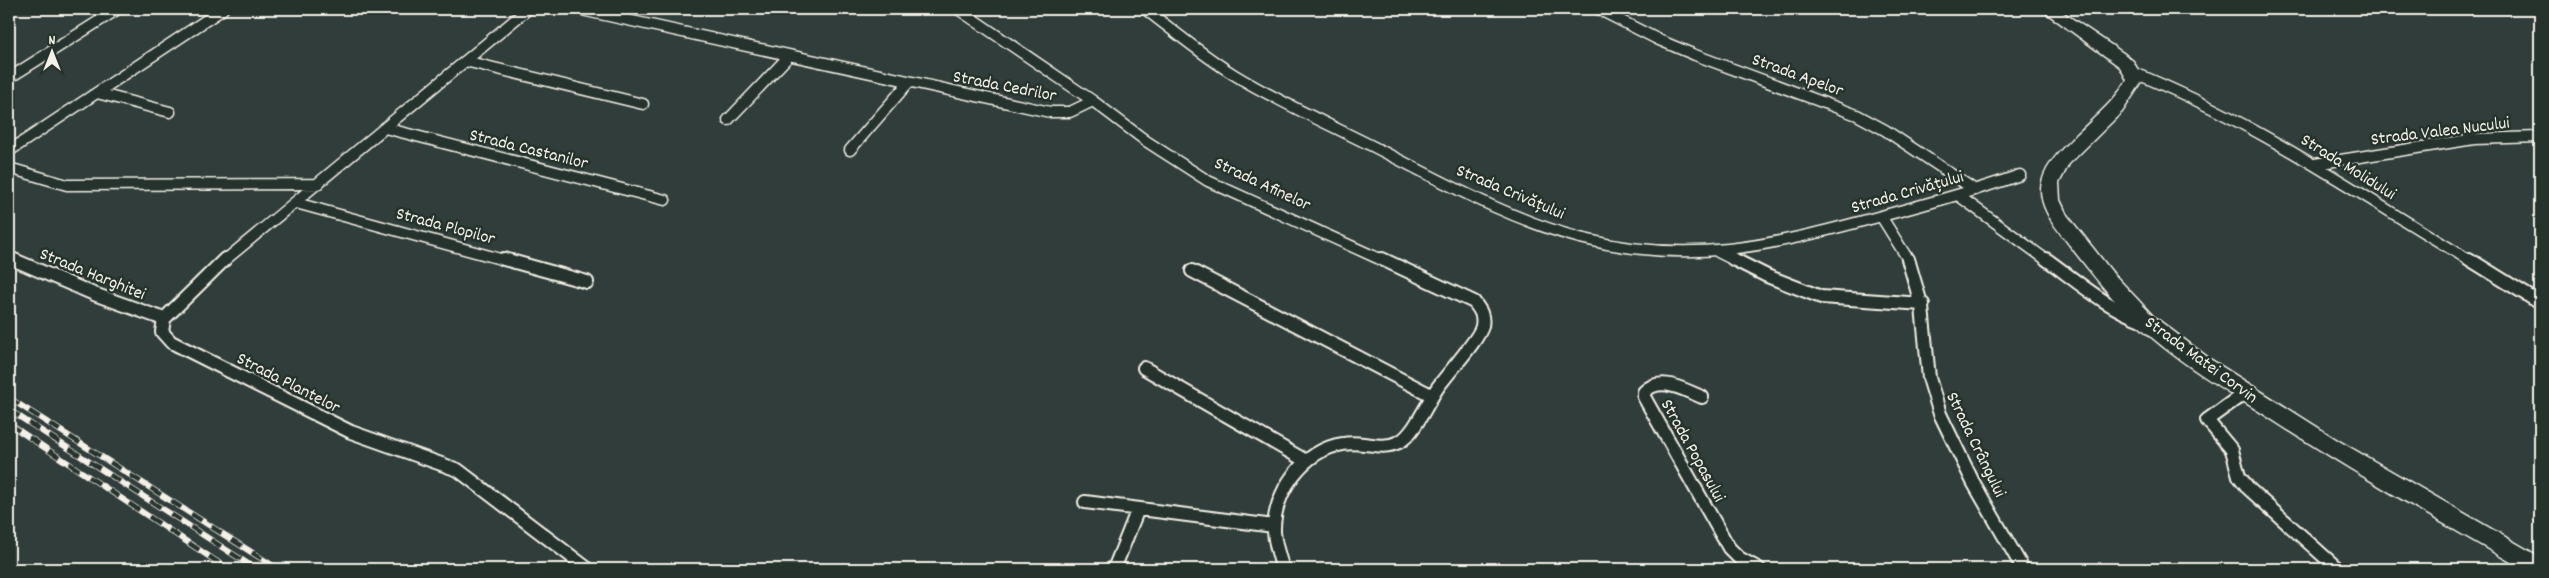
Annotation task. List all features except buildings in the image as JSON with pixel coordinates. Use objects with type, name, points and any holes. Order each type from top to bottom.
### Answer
[{"type":"main road","points":[[2048,9],[2106,47],[2126,64],[2132,72]]},
{"type":"main road","name":"Strada Matei Corvin","points":[[2132,72],[2134,80],[2123,103],[2059,163],[2050,183],[2051,197],[2057,212],[2071,234],[2125,300],[2147,322],[2302,429],[2540,568]]},
{"type":"street","points":[[9,78],[118,9]]},
{"type":"street","points":[[9,152],[223,9]]},
{"type":"street","points":[[164,319],[232,253],[296,203],[528,9]]},
{"type":"street","name":"Strada Cedrilor","points":[[577,9],[1060,114],[1070,112],[1093,101]]},
{"type":"street","name":"Strada Afinelor","points":[[958,9],[1093,101],[1146,141],[1235,195],[1305,224],[1474,302],[1482,312],[1482,328],[1431,395],[1403,441],[1394,445],[1378,446],[1351,442],[1338,444],[1322,451],[1306,462],[1281,494],[1275,513],[1274,526],[1276,547],[1283,569]]},
{"type":"street","name":"Strada Crivățului","points":[[1144,9],[1200,53],[1244,82],[1517,216],[1556,231],[1618,246],[1655,250],[1742,250],[1812,236],[1959,196],[2020,175]]},
{"type":"street","name":"Strada Apelor","points":[[1598,9],[1695,55],[1824,101],[1864,118],[1975,190]]},
{"type":"street","points":[[728,120],[789,56]]},
{"type":"street","points":[[465,61],[642,104]]},
{"type":"street","name":"Strada Molidului","points":[[2132,72],[2162,83],[2228,116],[2315,164],[2382,208],[2540,303]]},
{"type":"street","points":[[850,150],[909,82]]},
{"type":"street","points":[[97,93],[170,112]]},
{"type":"street","name":"Strada Castanilor","points":[[385,128],[665,200]]},
{"type":"street","name":"Strada Valea Nucului","points":[[2315,164],[2474,140],[2500,137],[2540,137]]},
{"type":"street","points":[[9,168],[67,185],[319,184]]},
{"type":"street","points":[[1959,196],[2108,304],[2126,315],[2147,322]]},
{"type":"street","name":"Strada Plopilor","points":[[296,203],[587,282]]},
{"type":"street","name":"Strada Crângului","points":[[1881,216],[1897,236],[1910,260],[1918,282],[1923,304],[1928,371],[1940,413],[1972,480],[2024,569]]},
{"type":"street","points":[[1716,251],[1766,276],[1822,297],[1923,304]]},
{"type":"street","name":"Strada Harghitei","points":[[9,258],[94,294],[164,319]]},
{"type":"street","points":[[1192,271],[1431,395]]},
{"type":"street","name":"Strada Plantelor","points":[[164,319],[162,332],[171,342],[351,432],[458,470],[588,569]]},
{"type":"street","points":[[1144,368],[1306,462]]},
{"type":"street","name":"Strada Popasului","points":[[1702,397],[1659,383],[1651,384],[1644,392],[1644,396],[1729,548],[1739,558],[1759,569]]},
{"type":"street","points":[[2246,392],[2208,420],[2232,450],[2239,476],[2249,489],[2338,569]]},
{"type":"street","points":[[1085,502],[1274,526]]},
{"type":"street","points":[[1114,569],[1138,509]]},
{"type":"railway","points":[[9,398],[278,569]]},
{"type":"railway","points":[[9,410],[256,569]]},
{"type":"railway","points":[[9,424],[228,569]]}]
